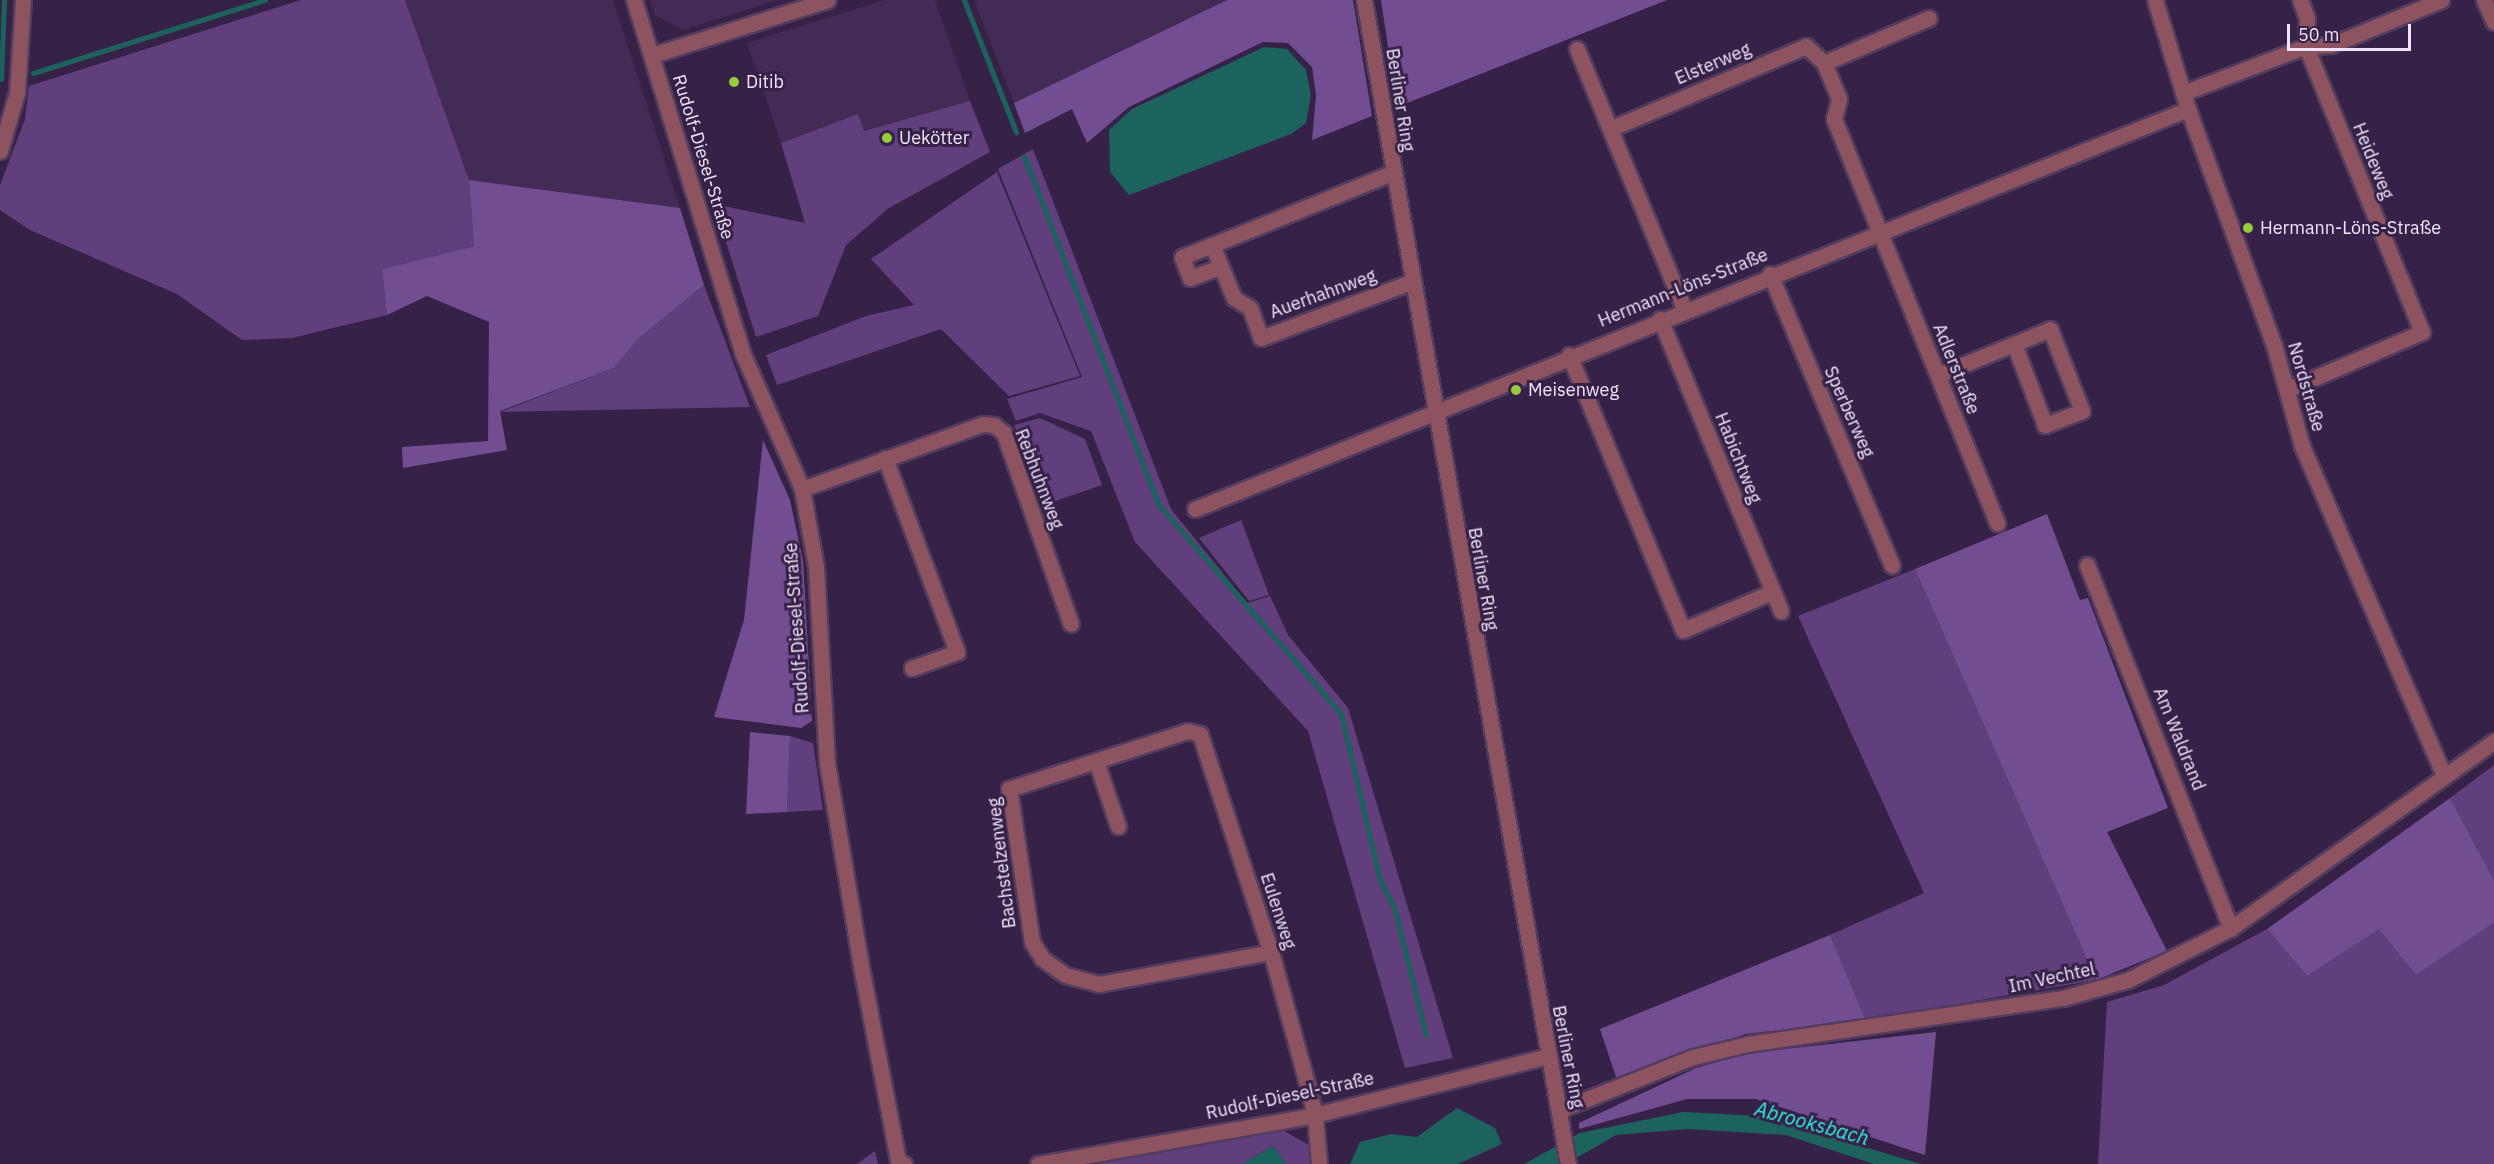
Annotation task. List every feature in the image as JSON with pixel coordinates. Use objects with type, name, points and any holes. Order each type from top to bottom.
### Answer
[{"type":"street","points":[[0,151],[20,73],[22,0]]},
{"type":"street","name":"Rudolf-Diesel-Straße","points":[[634,0],[742,352],[802,489],[816,567],[827,763],[860,961],[898,1161],[904,1164]]},
{"type":"street","points":[[652,55],[828,0]]},
{"type":"street","name":"Berliner Ring","points":[[1364,0],[1411,282],[1568,1164]]},
{"type":"street","name":"Nordstraße","points":[[2156,0],[2188,109],[2288,389],[2302,446],[2444,776]]},
{"type":"street","name":"Heideweg","points":[[2288,389],[2422,332],[2306,45],[2307,18],[2300,0]]},
{"type":"street","points":[[2183,93],[2306,45],[2331,45],[2441,0]]},
{"type":"street","points":[[2484,0],[2494,22]]},
{"type":"street","points":[[1878,230],[1834,119],[1839,99],[1824,63],[1929,18]]},
{"type":"street","name":"Elsterweg","points":[[1612,128],[1806,46],[1824,63]]},
{"type":"street","points":[[1577,49],[1612,128],[1684,309]]},
{"type":"street","name":"Hermann-Löns-Straße","points":[[1195,508],[1878,230],[2188,109]]},
{"type":"street","points":[[1220,267],[1190,278],[1182,257],[1392,173]]},
{"type":"street","name":"Adlerstraße","points":[[1878,230],[1997,523]]},
{"type":"street","name":"Auerhahnweg","points":[[1212,245],[1234,298],[1250,308],[1261,338],[1411,282]]},
{"type":"street","name":"Sperberweg","points":[[1770,274],[1892,565]]},
{"type":"street","name":"Habichtweg","points":[[1660,319],[1781,611]]},
{"type":"street","points":[[1938,375],[2050,329],[2082,411],[2045,425],[2014,344]]},
{"type":"street","points":[[1569,356],[1683,630],[1772,592]]},
{"type":"street","name":"Rebhuhnweg","points":[[802,489],[983,424],[1004,433],[1071,624]]},
{"type":"street","points":[[885,458],[957,652],[912,668]]},
{"type":"street","name":"Am Waldrand","points":[[2087,565],[2231,928]]},
{"type":"street","name":"Bachstelzenweg","points":[[1188,731],[1009,789],[1025,910],[1042,958],[1065,975],[1099,984],[1271,952]]},
{"type":"street","name":"Eulenweg","points":[[1188,731],[1200,734],[1271,952],[1316,1115]]},
{"type":"street","name":"Im Vechtel","points":[[1558,1110],[1693,1058],[1747,1044],[2063,998],[2127,980],[2231,928],[2494,741]]},
{"type":"street","points":[[1096,761],[1118,826]]},
{"type":"street","name":"Rudolf-Diesel-Straße","points":[[1038,1164],[1316,1115],[1548,1056]]},
{"type":"street","points":[[1316,1115],[1319,1164]]},
{"type":"shaded area","points":[[301,0],[405,0],[469,180],[474,246],[382,269],[387,315],[292,338],[242,340],[177,294],[30,230],[0,210],[0,185],[25,119],[29,86]]},
{"type":"shaded area","points":[[405,0],[613,0],[680,208],[469,180]]},
{"type":"shaded area","points":[[650,0],[778,0],[683,30],[655,15]]},
{"type":"shaded area","points":[[884,0],[935,0],[970,101],[863,131],[858,114],[781,143],[747,43]]},
{"type":"shaded area","points":[[974,0],[1227,0],[1014,103]]},
{"type":"shaded area","points":[[1227,0],[1353,0],[1372,116],[1312,140],[1316,96],[1312,67],[1288,43],[1263,42],[1129,107],[1087,143],[1072,109],[1025,133],[1014,103]]},
{"type":"shaded area","points":[[1381,0],[1667,0],[1397,107]]},
{"type":"shaded area","points":[[1264,47],[1287,49],[1306,70],[1311,95],[1306,123],[1291,134],[1129,195],[1110,172],[1109,130],[1132,109]]},
{"type":"shaded area","points":[[970,101],[990,152],[889,208],[846,245],[818,316],[756,337],[714,204],[805,223],[781,143],[858,114],[864,131]]},
{"type":"shaded area","points":[[1033,149],[1171,509],[1247,603],[1270,596],[1288,635],[1348,708],[1453,1058],[1405,1068],[1308,731],[1135,542],[1091,431],[1040,413],[1016,421],[1007,399],[1082,377],[998,169]]},
{"type":"shaded area","points":[[997,172],[1080,376],[1009,396],[941,329],[777,385],[766,355],[866,316],[914,305],[871,259]]},
{"type":"shaded area","points":[[469,180],[680,208],[704,285],[638,339],[614,368],[500,411],[507,450],[403,468],[402,447],[488,441],[489,322],[427,296],[387,315],[382,269],[474,246]]},
{"type":"shaded area","points":[[704,285],[750,407],[500,412],[614,368],[638,339]]},
{"type":"shaded area","points":[[1040,418],[1085,439],[1102,485],[1044,505],[1014,425]]},
{"type":"shaded area","points":[[763,440],[790,500],[803,561],[812,721],[801,728],[714,717],[744,620]]},
{"type":"shaded area","points":[[2047,514],[2080,600],[2088,598],[2168,808],[2107,832],[2167,951],[2096,980],[1915,569]]},
{"type":"shaded area","points":[[1241,520],[1269,595],[1249,601],[1199,538]]},
{"type":"shaded area","points":[[1915,569],[2096,980],[1866,1020],[1830,935],[1924,893],[1798,616]]},
{"type":"shaded area","points":[[750,732],[790,736],[787,812],[746,814]]},
{"type":"shaded area","points":[[790,736],[813,743],[823,810],[787,812]]},
{"type":"shaded area","points":[[2494,765],[2494,880],[2450,798]]},
{"type":"shaded area","points":[[2450,798],[2494,880],[2494,923],[2416,975],[2379,929],[2307,976],[2267,929]]},
{"type":"shaded area","points":[[2494,923],[2494,1164],[2098,1164],[2107,1002],[2164,985],[2267,929],[2307,976],[2379,928],[2416,975]]},
{"type":"shaded area","points":[[1830,935],[1866,1020],[1745,1034],[1617,1080],[1600,1029]]},
{"type":"shaded area","points":[[1936,1032],[1925,1155],[1756,1099],[1687,1099],[1579,1129],[1579,1123],[1696,1068],[1749,1053]]},
{"type":"shaded area","points":[[1457,1108],[1495,1128],[1502,1144],[1458,1164],[1350,1164],[1360,1142],[1391,1134],[1417,1137]]},
{"type":"shaded area","points":[[1683,1112],[1761,1116],[1921,1164],[1874,1164],[1786,1135],[1689,1129],[1616,1135],[1566,1164],[1524,1164],[1580,1133]]},
{"type":"shaded area","points":[[1284,1131],[1309,1145],[1310,1164],[1286,1164],[1273,1146],[1242,1164],[1092,1164]]},
{"type":"shaded area","points":[[1273,1146],[1286,1164],[1242,1164]]},
{"type":"shaded area","points":[[875,1151],[878,1164],[857,1164]]},
{"type":"waterway","points":[[1,79],[4,0]]},
{"type":"waterway","points":[[33,73],[265,0]]},
{"type":"waterway","points":[[964,0],[1016,132]]},
{"type":"waterway","points":[[1024,156],[1158,504],[1341,714],[1380,880],[1394,907],[1426,1035]]},
{"type":"place","name":"Ditib","points":[[734,82]]},
{"type":"place","name":"Uekötter","points":[[887,138]]},
{"type":"place","name":"Hermann-Löns-Straße","points":[[2248,228]]},
{"type":"place","name":"Meisenweg","points":[[1516,390]]},
{"type":"water label","name":"Abrooksbach","points":[[1812,1123]]}]
